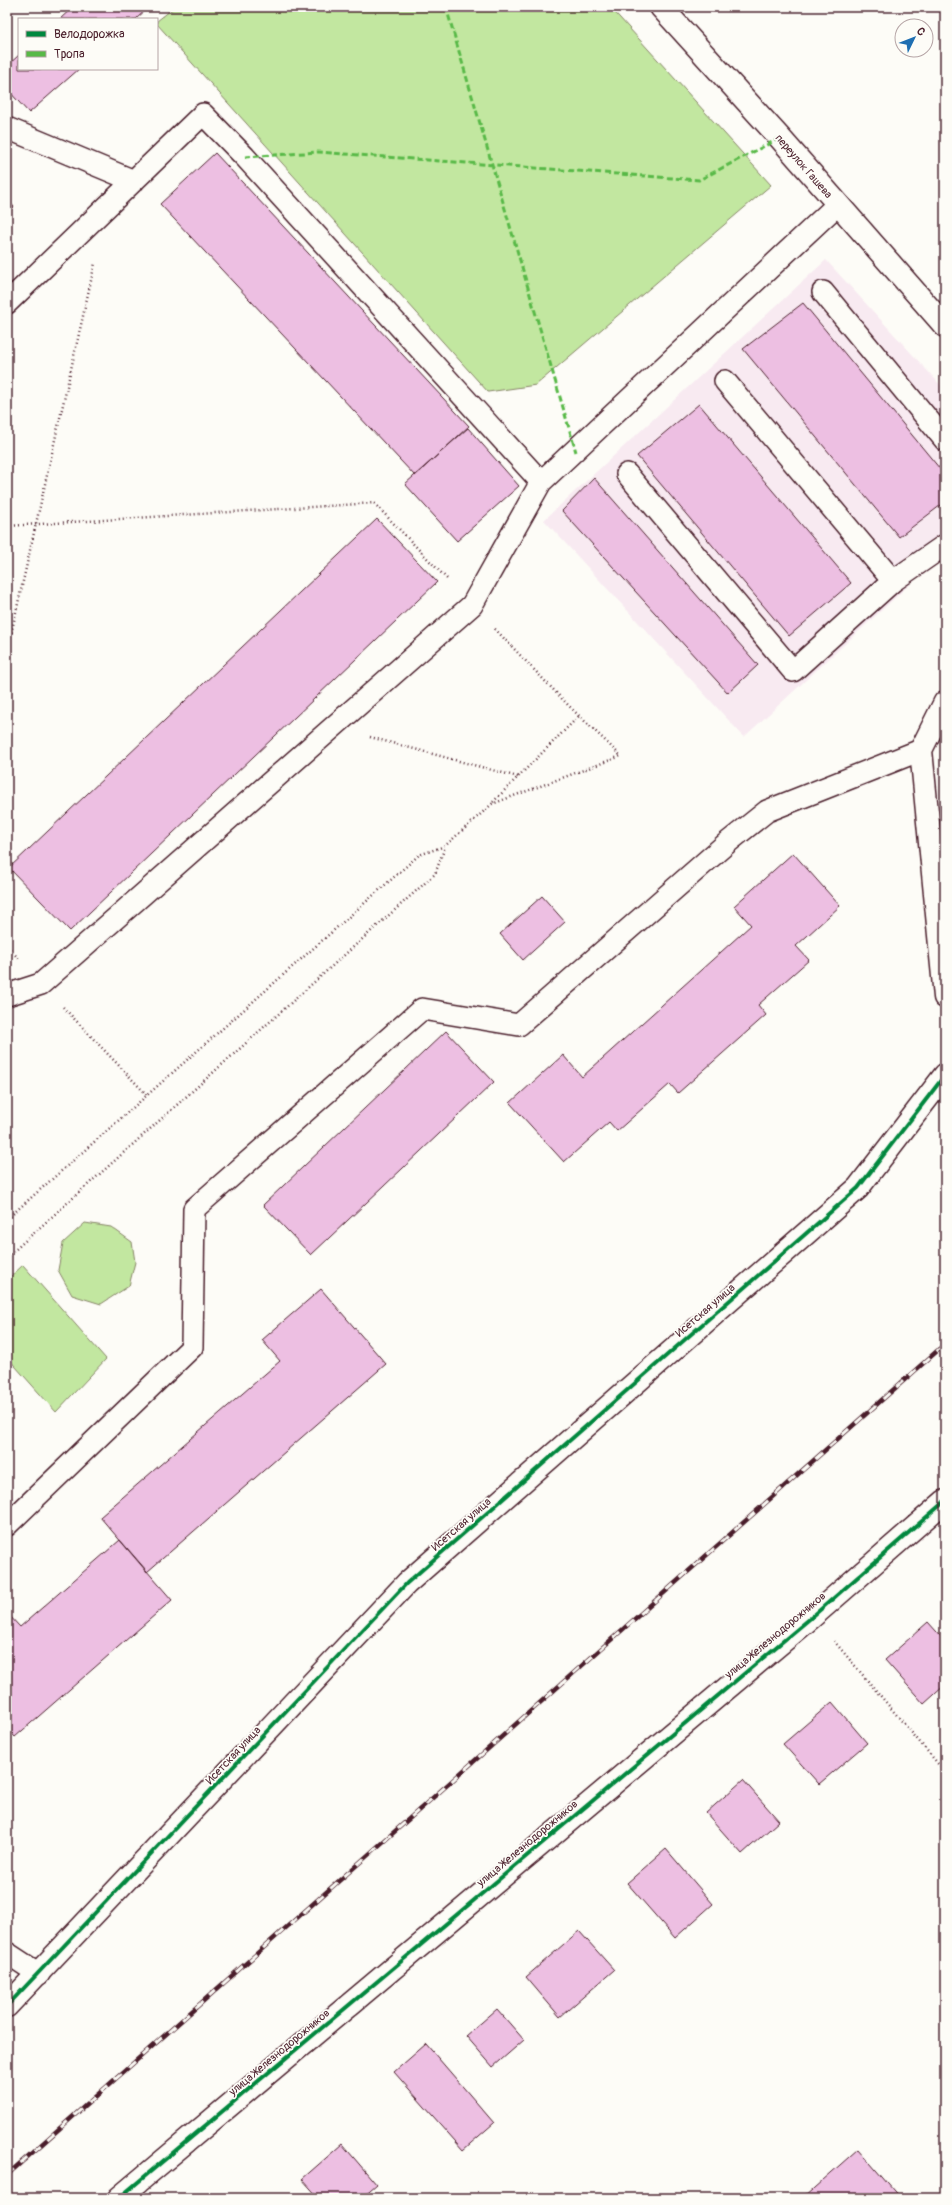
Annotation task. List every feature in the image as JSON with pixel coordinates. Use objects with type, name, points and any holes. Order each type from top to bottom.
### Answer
[{"type":"street","name":"переулок Гашева","points":[[660,7],[780,138],[837,205],[945,326]]},
{"type":"street","points":[[945,702],[921,750],[945,997]]},
{"type":"street","name":"Исетская улица","points":[[7,2006],[407,1583],[858,1188],[945,1075]]},
{"type":"street","name":"улица Железнодорожников","points":[[119,2198],[813,1616],[945,1501]]},
{"type":"lane","points":[[7,303],[203,114],[245,157],[541,482]]},
{"type":"lane","points":[[7,128],[134,181]]},
{"type":"lane","points":[[7,995],[41,984],[472,605],[541,482],[837,205]]},
{"type":"lane","points":[[823,292],[945,440]]},
{"type":"lane","points":[[725,381],[893,581]]},
{"type":"lane","points":[[627,474],[793,671],[893,581],[945,546]]},
{"type":"lane","points":[[7,1525],[192,1348],[194,1209],[422,1010],[519,1025],[727,843],[766,811],[921,750]]},
{"type":"lane","points":[[7,1953],[38,1974]]},
{"type":"path","points":[[7,652],[95,261]]},
{"type":"path","points":[[7,526],[374,503],[579,716],[621,756],[492,804]]},
{"type":"path","points":[[7,1219],[419,855],[445,846],[492,804],[579,716]]},
{"type":"path","points":[[333,727],[518,777]]},
{"type":"path","points":[[7,1257],[435,874],[445,846]]},
{"type":"path","points":[[7,946],[41,984],[147,1095]]},
{"type":"path","points":[[813,1616],[945,1772]]},
{"type":"shaded area","points":[[826,260],[945,390],[945,552],[744,737],[544,520]]},
{"type":"green space","points":[[175,7],[610,7],[771,185],[536,385],[488,392],[158,25],[158,20]]},
{"type":"green space","points":[[85,1223],[111,1227],[132,1242],[135,1262],[129,1286],[101,1304],[72,1295],[58,1270],[63,1243]]},
{"type":"green space","points":[[23,1265],[106,1359],[56,1412],[7,1357],[7,1280]]},
{"type":"building","points":[[73,7],[149,7],[137,18],[61,18]]},
{"type":"building","points":[[18,56],[18,70],[78,70],[29,113],[7,89],[7,66]]},
{"type":"building","points":[[215,153],[469,426],[415,476],[160,204]]},
{"type":"building","points":[[7,199],[14,207],[7,213]]},
{"type":"building","points":[[803,303],[945,475],[945,502],[899,537],[743,349]]},
{"type":"building","points":[[699,404],[851,583],[789,636],[637,456]]},
{"type":"building","points":[[468,428],[519,486],[457,541],[405,484]]},
{"type":"building","points":[[594,478],[758,665],[728,693],[562,511]]},
{"type":"building","points":[[377,519],[437,582],[70,931],[9,868]]},
{"type":"building","points":[[793,853],[840,906],[796,946],[809,960],[758,1005],[766,1015],[678,1093],[670,1084],[617,1131],[609,1122],[564,1162],[510,1103],[563,1055],[582,1077],[751,925],[734,906]]},
{"type":"building","points":[[542,896],[565,922],[523,960],[500,934]]},
{"type":"building","points":[[446,1031],[494,1082],[311,1255],[263,1205]]},
{"type":"building","points":[[321,1289],[386,1364],[147,1572],[100,1517],[280,1361],[262,1340]]},
{"type":"building","points":[[120,1540],[172,1600],[15,1737],[7,1728],[7,1613],[20,1627]]},
{"type":"building","points":[[928,1622],[945,1641],[945,1685],[924,1704],[885,1660]]},
{"type":"building","points":[[832,1702],[867,1743],[819,1784],[783,1744]]},
{"type":"building","points":[[743,1780],[779,1821],[742,1854],[706,1813]]},
{"type":"building","points":[[666,1849],[713,1904],[675,1938],[627,1883]]},
{"type":"building","points":[[579,1931],[614,1970],[560,2017],[526,1977]]},
{"type":"building","points":[[497,2009],[524,2040],[493,2067],[466,2036]]},
{"type":"building","points":[[426,2044],[494,2123],[463,2150],[394,2072]]},
{"type":"building","points":[[342,2144],[377,2185],[362,2198],[319,2198],[302,2179]]},
{"type":"building","points":[[858,2149],[900,2198],[807,2198],[805,2196]]},
{"type":"railway","points":[[7,2175],[945,1344]]},
{"type":"marked path","points":[[446,7],[576,452]]},
{"type":"marked path","points":[[245,157],[318,152],[699,180],[780,138]]},
{"type":"cycle path","points":[[7,2006],[407,1583],[858,1188],[945,1075]]},
{"type":"cycle path","points":[[119,2198],[813,1616],[945,1501]]}]
